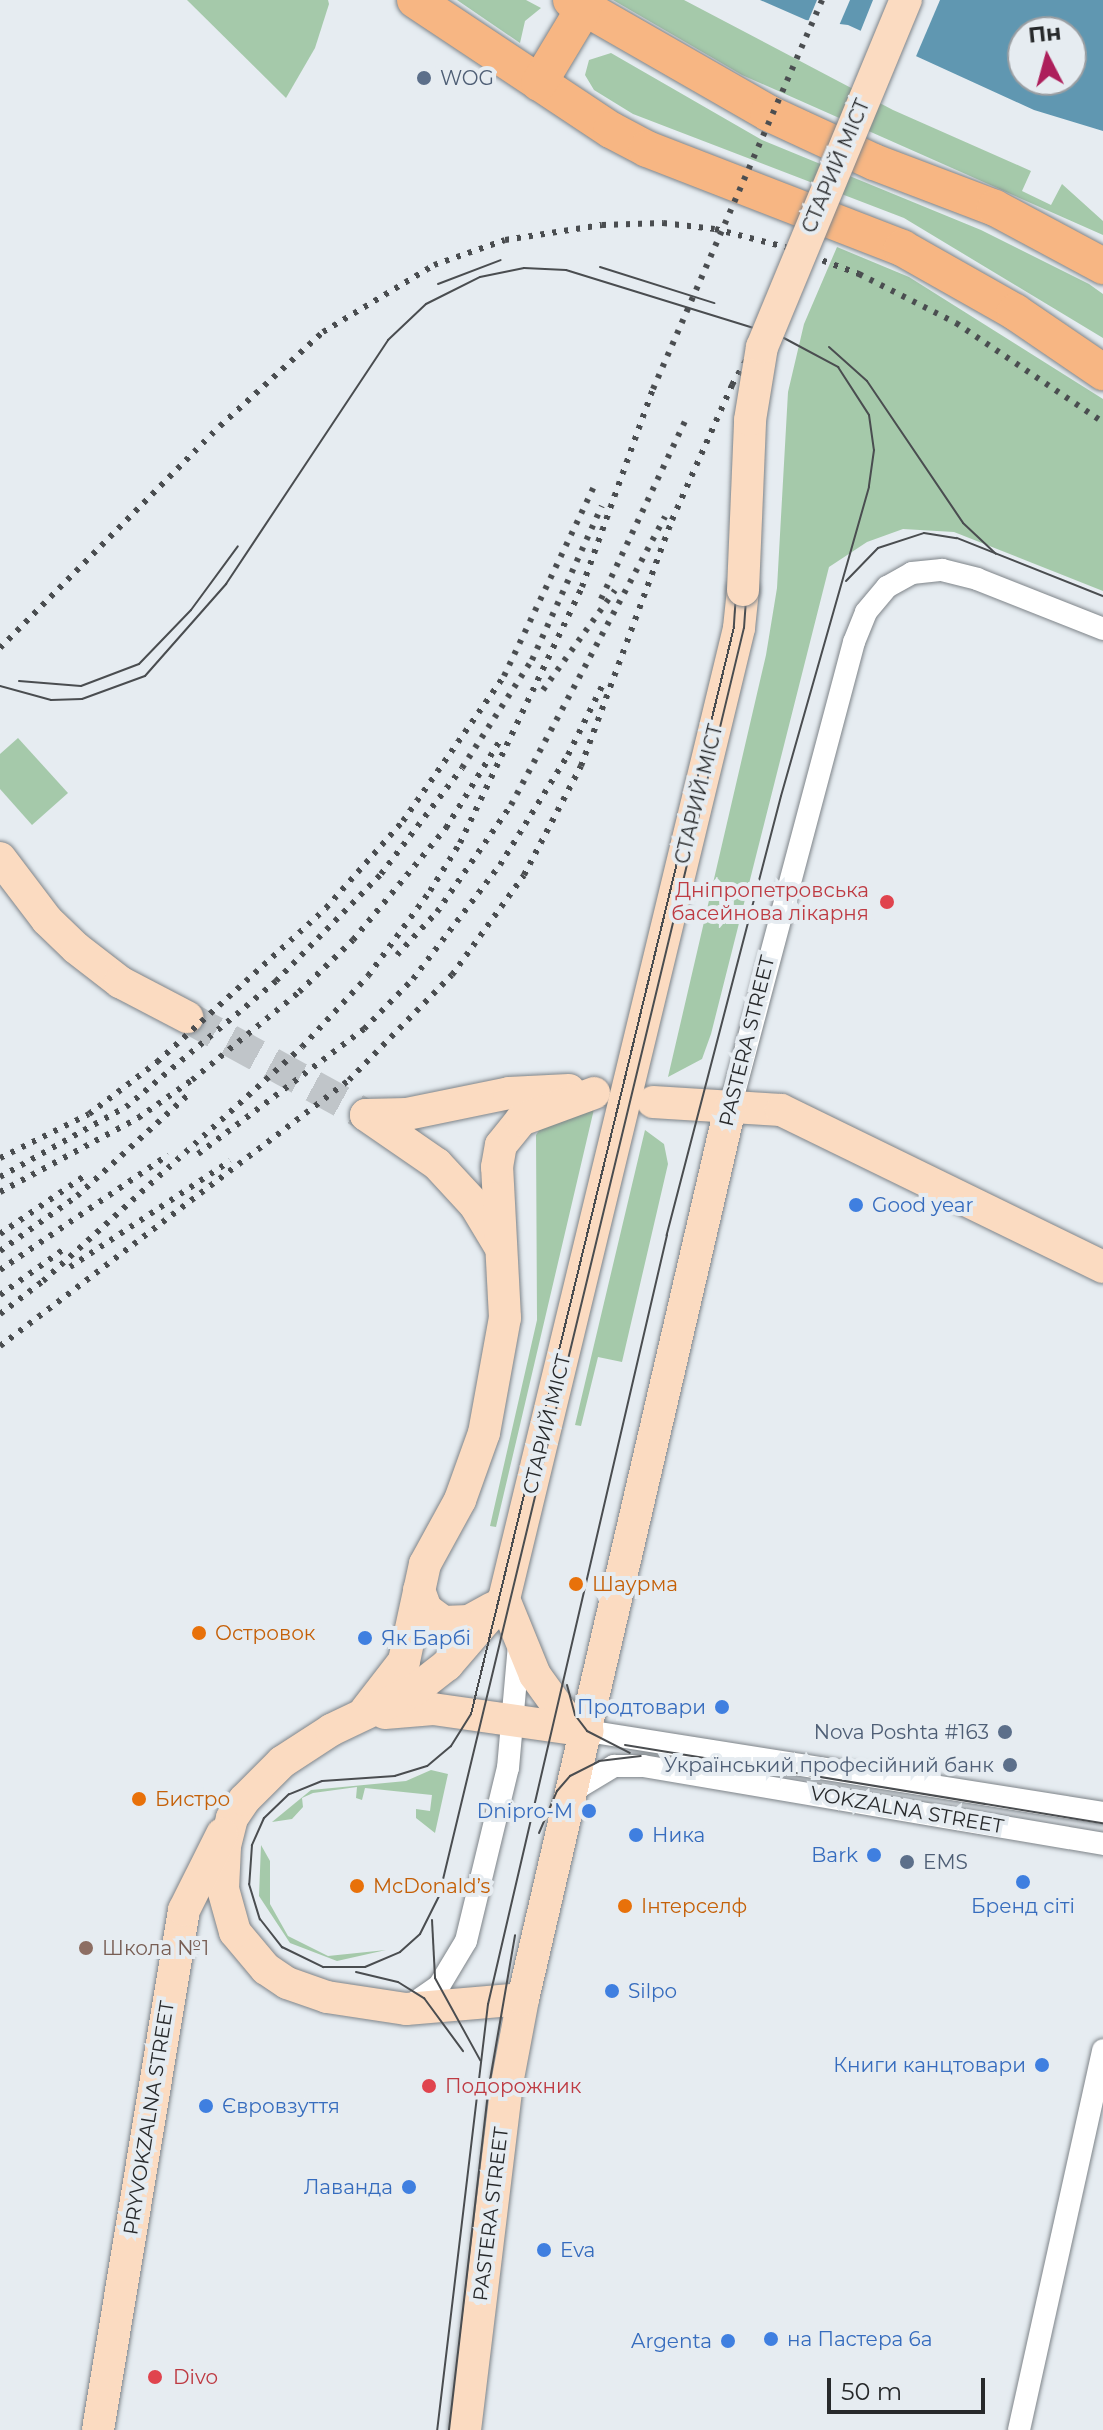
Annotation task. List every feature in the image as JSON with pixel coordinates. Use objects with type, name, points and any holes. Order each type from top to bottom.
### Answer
[{"type":"main road","points":[[415,0],[539,83],[647,149],[852,224],[942,269],[1103,372]]},
{"type":"main road","name":"СТАРИЙ МІСТ","points":[[504,1599],[739,628],[750,420],[762,347],[906,0]]},
{"type":"main road","points":[[539,83],[578,4],[768,113],[874,162],[995,208],[1103,266]]},
{"type":"main road","points":[[0,858],[47,920],[76,948],[120,982],[187,1017]]},
{"type":"main road","points":[[359,1719],[404,1661],[425,1564],[472,1470],[493,1398],[505,1318],[497,1167],[509,1132],[538,1111],[594,1093],[509,1093],[407,1114],[366,1115],[437,1164],[475,1205],[499,1245]]},
{"type":"main road","points":[[653,1102],[781,1110],[1103,1267]]},
{"type":"main road","name":"PASTERA STREET","points":[[465,2430],[506,2089],[523,1999],[730,1108]]},
{"type":"main road","points":[[419,1590],[426,1609],[443,1622],[469,1621],[504,1599],[519,1645],[558,1709],[587,1731]]},
{"type":"main road","name":"PRYVOKZALNA STREET","points":[[98,2430],[184,1910],[203,1865],[232,1818],[282,1762],[415,1690],[447,1665],[504,1599]]},
{"type":"main road","points":[[359,1719],[433,1709],[587,1731]]},
{"type":"main road","points":[[232,1818],[223,1889],[235,1932],[248,1951],[287,1983],[327,1997],[406,2009],[523,1999]]},
{"type":"street","name":"PASTERA STREET","points":[[730,1108],[849,657],[866,612],[887,587],[912,573],[942,570],[977,579],[1103,629]]},
{"type":"street","points":[[406,2009],[439,1986],[466,1941],[508,1768],[519,1645]]},
{"type":"street","name":"VOKZALNA STREET","points":[[587,1731],[1103,1813]]},
{"type":"street","name":"VOKZALNA STREET","points":[[574,1790],[614,1766],[643,1766],[1103,1844]]},
{"type":"street","points":[[1019,2430],[1103,2050]]},
{"type":"green space","points":[[187,0],[328,0],[329,4],[315,48],[286,98]]},
{"type":"green space","points":[[457,0],[526,0],[541,8],[525,21],[520,43]]},
{"type":"green space","points":[[613,0],[684,0],[893,110],[1031,171],[1022,191],[1051,205],[1062,184],[1103,221],[1103,235],[742,75]]},
{"type":"green space","points":[[611,53],[762,140],[981,230],[1089,284],[1103,294],[1103,338],[904,218],[633,114],[594,90],[585,75],[589,60]]},
{"type":"green space","points":[[837,247],[909,277],[1103,399],[1103,591],[954,532],[903,529],[867,542],[829,567],[711,1034],[702,1059],[668,1077],[766,655],[777,588],[788,392],[804,324]]},
{"type":"green space","points":[[18,738],[68,793],[32,825],[0,789],[0,754]]},
{"type":"green space","points":[[594,1109],[496,1527],[490,1526],[537,1320],[536,1135],[546,1120]]},
{"type":"green space","points":[[645,1130],[664,1144],[668,1164],[622,1362],[598,1357],[581,1426],[575,1425]]},
{"type":"green space","points":[[431,1770],[448,1774],[435,1833],[416,1818],[416,1809],[430,1811],[432,1795],[365,1788],[362,1800],[356,1798],[357,1787],[313,1793],[302,1798],[303,1807],[292,1819],[272,1822],[311,1790],[406,1781]]},
{"type":"green space","points":[[261,1845],[270,1861],[270,1904],[288,1936],[328,1956],[386,1950],[337,1961],[290,1943],[259,1896]]},
{"type":"water","points":[[760,0],[1103,0],[1103,131],[1034,110],[848,25],[806,20]]},
{"type":"pier","points":[[817,0],[850,0],[838,28],[807,24]]},
{"type":"pier","points":[[873,0],[940,0],[914,61],[859,35]]},
{"type":"tunnel","points":[[187,1017],[366,1115]]},
{"type":"tram line","points":[[901,0],[764,325],[751,368],[734,627],[471,1714],[451,1746],[427,1766],[395,1776],[322,1781],[289,1794],[264,1818],[252,1845],[249,1884],[260,1919],[282,1947],[323,1967],[365,1967],[400,1952],[420,1934],[439,1896],[744,628],[762,369],[787,295],[912,0]]},
{"type":"tram line","points":[[438,284],[501,260]]},
{"type":"tram line","points":[[600,267],[714,303]]},
{"type":"tram line","points":[[0,686],[51,700],[82,699],[145,676],[226,584],[388,340],[426,304],[480,277],[524,268],[566,270],[782,337],[838,367],[869,415],[874,450],[869,487],[781,796],[667,1235],[488,2004],[437,2430]]},
{"type":"tram line","points":[[829,347],[867,381],[963,523],[996,554]]},
{"type":"tram line","points":[[846,581],[878,548],[924,533],[957,538],[1103,596]]},
{"type":"tram line","points":[[19,681],[81,686],[139,664],[191,610],[238,546]]},
{"type":"tram line","points":[[567,1685],[575,1715],[587,1731],[630,1753]]},
{"type":"tram line","points":[[625,1745],[1103,1823]]},
{"type":"tram line","points":[[539,1833],[557,1791],[570,1776],[599,1761],[641,1756]]},
{"type":"tram line","points":[[432,1920],[435,1978],[480,2060]]},
{"type":"tram line","points":[[449,2430],[489,2086],[515,1935]]},
{"type":"tram line","points":[[356,1972],[398,1982],[424,1998],[463,2051]]},
{"type":"railway","points":[[0,1314],[43,1281],[302,1047],[368,976],[430,891],[460,843],[582,587],[653,389],[822,0]]},
{"type":"railway","points":[[0,1346],[349,1080],[452,975],[524,875],[581,766],[672,520],[732,385],[770,318],[905,0]]},
{"type":"railway","points":[[0,648],[220,426],[323,332],[434,265],[505,240],[602,225],[663,223],[715,229],[789,248],[859,274],[956,323],[1103,422]]},
{"type":"railway","points":[[601,599],[688,415]]},
{"type":"railway","points":[[0,1158],[89,1114],[157,1062],[326,908],[403,821],[504,676],[595,484]]},
{"type":"railway","points":[[0,1177],[126,1107],[276,981],[381,874],[462,768],[532,660],[602,506]]},
{"type":"railway","points":[[397,955],[437,912],[511,805],[665,517]]},
{"type":"railway","points":[[543,690],[615,590]]},
{"type":"railway","points":[[198,1154],[364,1029],[413,979],[500,865],[568,755],[604,682]]},
{"type":"railway","points":[[0,1192],[138,1118],[192,1080],[299,992],[353,940],[446,828],[501,739]]},
{"type":"railway","points":[[0,1251],[77,1196],[190,1093]]},
{"type":"railway","points":[[0,1270],[168,1155]]},
{"type":"railway","points":[[70,1267],[230,1161]]},
{"type":"railway","points":[[0,1234],[83,1177]]},
{"type":"railway","points":[[0,1295],[64,1249]]},
{"type":"place","name":"WOG","points":[[424,78]]},
{"type":"place","name":"Дніпропетровська басейнова лікарня","points":[[887,902]]},
{"type":"place","name":"Good year","points":[[856,1205]]},
{"type":"place","name":"Шаурма","points":[[576,1584]]},
{"type":"place","name":"Островок","points":[[199,1633]]},
{"type":"place","name":"Як Барбі","points":[[365,1638]]},
{"type":"place","name":"Продтовари","points":[[722,1707]]},
{"type":"place","name":"Nova Poshta #163","points":[[1005,1732]]},
{"type":"place","name":"Український професійний банк","points":[[1010,1765]]},
{"type":"place","name":"Бистро","points":[[139,1799]]},
{"type":"place","name":"Dnipro-M","points":[[589,1811]]},
{"type":"place","name":"Ника","points":[[636,1835]]},
{"type":"place","name":"Bark","points":[[874,1855]]},
{"type":"place","name":"EMS","points":[[907,1862]]},
{"type":"place","name":"Бренд сіті","points":[[1023,1882]]},
{"type":"place","name":"McDonald’s","points":[[357,1886]]},
{"type":"place","name":"Інтерселф","points":[[625,1906]]},
{"type":"place","name":"Школа №1","points":[[86,1948]]},
{"type":"place","name":"Silpo","points":[[612,1991]]},
{"type":"place","name":"Книги канцтовари","points":[[1042,2065]]},
{"type":"place","name":"Подорожник","points":[[429,2086]]},
{"type":"place","name":"Євровзуття","points":[[206,2106]]},
{"type":"place","name":"Лаванда","points":[[409,2187]]},
{"type":"place","name":"Eva","points":[[544,2250]]},
{"type":"place","name":"на Пастера 6а","points":[[771,2339]]},
{"type":"place","name":"Argenta","points":[[728,2341]]},
{"type":"place","name":"Divo","points":[[155,2377]]}]
